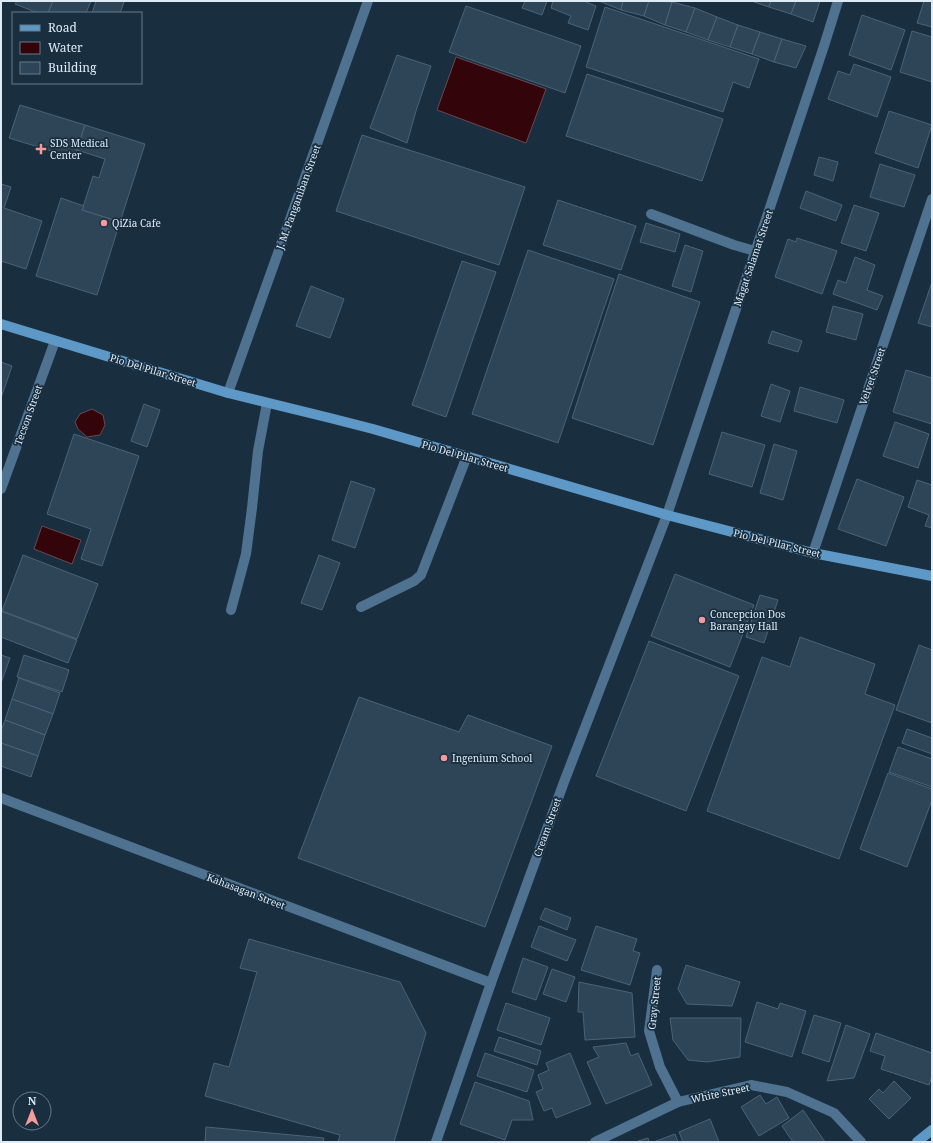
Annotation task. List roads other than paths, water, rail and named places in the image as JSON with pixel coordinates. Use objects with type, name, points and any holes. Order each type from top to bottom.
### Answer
[{"type":"street","name":"J. M. Panganiban Street","points":[[228,393],[368,1]]},
{"type":"street","name":"Magat Salamat Street","points":[[667,515],[838,1]]},
{"type":"street","name":"Velvet Street","points":[[813,553],[932,199]]},
{"type":"street","points":[[652,214],[734,245],[755,251]]},
{"type":"street","name":"Pio Del Pilar Street","points":[[1,324],[228,393],[330,418],[467,456],[667,515],[813,553],[932,576]]},
{"type":"street","name":"Tecson Street","points":[[1,489],[55,341]]},
{"type":"street","points":[[231,610],[246,554],[258,451],[267,402]]},
{"type":"street","points":[[361,607],[414,581],[421,575],[467,456]]},
{"type":"street","name":"Cream Street","points":[[436,1142],[490,983],[564,782],[667,515]]},
{"type":"street","name":"Kahasagan Street","points":[[1,798],[490,983]]},
{"type":"street","name":"Gray Street","points":[[657,970],[649,1031],[660,1067],[678,1102]]},
{"type":"street","name":"White Street","points":[[594,1142],[678,1102],[751,1085],[787,1092],[834,1113],[861,1142]]},
{"type":"street","points":[[917,1142],[932,1130]]},
{"type":"water","points":[[456,57],[546,89],[526,143],[437,110]]},
{"type":"water","points":[[92,409],[103,415],[105,425],[100,435],[87,437],[78,429],[75,422],[80,414]]},
{"type":"water","points":[[42,526],[81,540],[72,564],[34,549]]},
{"type":"place","name":"SDS Medical Center","points":[[41,149]]},
{"type":"place","name":"QiZia Cafe","points":[[104,223]]},
{"type":"place","name":"Concepcion Dos Barangay Hall","points":[[702,620]]},
{"type":"place","name":"Ingenium School","points":[[444,758]]}]
